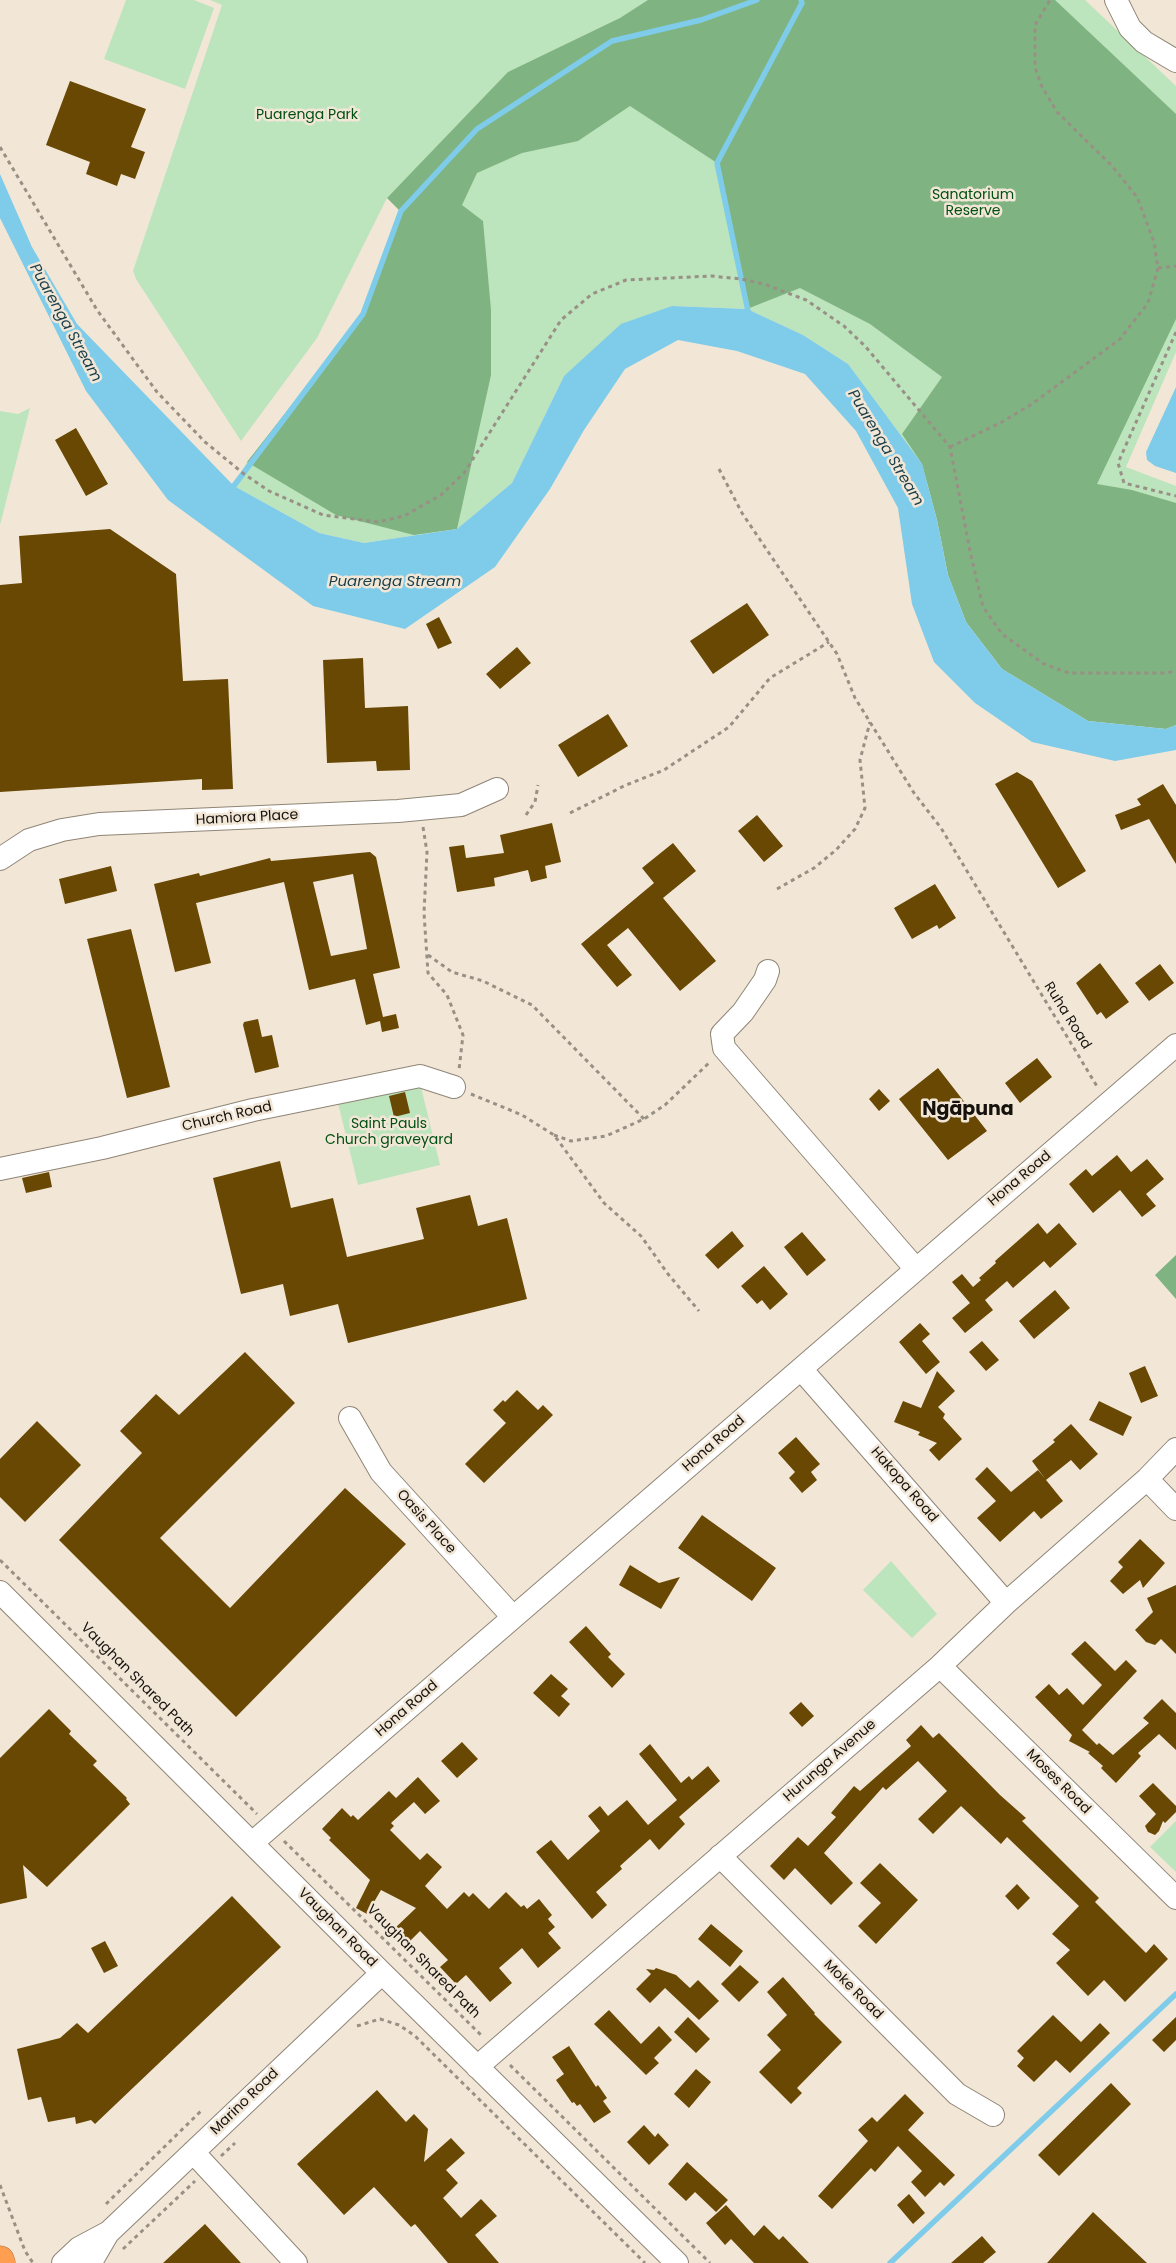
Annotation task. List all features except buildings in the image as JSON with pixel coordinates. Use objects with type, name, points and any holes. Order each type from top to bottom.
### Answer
[{"type":"street","points":[[1116,0],[1130,28],[1144,42],[1176,61]]},
{"type":"street","name":"Hamiora Place","points":[[0,859],[30,840],[62,830],[99,824],[461,805],[497,789]]},
{"type":"street","points":[[768,971],[765,980],[743,1012],[722,1034],[724,1048],[915,1268]]},
{"type":"street","name":"Hona Road","points":[[252,1843],[801,1369],[915,1268],[1176,1045]]},
{"type":"street","name":"Church Road","points":[[0,1169],[102,1148],[253,1110],[420,1076],[454,1088]]},
{"type":"street","name":"Hakopa Road","points":[[801,1369],[1006,1603]]},
{"type":"street","name":"Oasis Place","points":[[350,1418],[381,1472],[513,1617]]},
{"type":"street","name":"Hurunga Avenue","points":[[477,2067],[940,1666],[1006,1603],[1147,1479],[1176,1448]]},
{"type":"street","points":[[1147,1479],[1176,1509]]},
{"type":"street","name":"Vaughan Road","points":[[0,1592],[676,2263]]},
{"type":"street","name":"Moses Road","points":[[940,1666],[1176,1898]]},
{"type":"street","name":"Moke Road","points":[[720,1856],[956,2094],[993,2115]]},
{"type":"street","name":"Marino Road","points":[[63,2263],[79,2248],[108,2232],[382,1973]]},
{"type":"street","points":[[193,2152],[296,2263]]},
{"type":"street","name":"Marino Road","points":[[88,2263],[108,2232]]},
{"type":"path","points":[[950,446],[1002,422],[1032,404],[1120,339],[1148,303],[1158,268],[1154,242],[1137,197],[1112,166],[1057,112],[1041,84],[1035,67],[1035,25],[1050,0]]},
{"type":"path","points":[[0,147],[97,310],[158,392],[205,442],[244,474],[269,490],[322,515],[378,522],[404,516],[441,495],[464,473],[561,320],[592,294],[626,280],[711,276],[741,278],[764,284],[806,300],[844,326],[865,346],[950,446],[983,607],[1002,634],[1044,664],[1069,673],[1167,673],[1176,670]]},
{"type":"path","points":[[1158,268],[1176,266]]},
{"type":"path","points":[[1176,332],[1118,463],[1124,483],[1176,496]]},
{"type":"path","name":"Ruha Road","points":[[718,469],[742,513],[838,654],[855,698],[914,793],[941,828],[1108,1104]]},
{"type":"path","points":[[570,814],[626,786],[664,770],[729,727],[770,678],[829,642]]},
{"type":"path","points":[[777,889],[814,868],[836,850],[855,829],[865,808],[860,760],[870,722]]},
{"type":"path","points":[[526,816],[535,802],[538,785]]},
{"type":"path","points":[[420,808],[427,852],[424,913],[428,973],[447,995],[462,1035],[461,1062],[454,1088],[522,1115],[554,1135],[571,1141],[606,1136],[644,1120],[665,1104],[724,1048]]},
{"type":"path","points":[[427,954],[452,972],[483,981],[532,1004],[644,1120]]},
{"type":"path","points":[[554,1135],[604,1203],[640,1236],[699,1311]]},
{"type":"path","name":"Vaughan Shared Path","points":[[0,1560],[259,1816]]},
{"type":"path","name":"Vaughan Shared Path","points":[[280,1837],[485,2040]]},
{"type":"path","points":[[352,2031],[360,2024],[380,2019],[399,2025],[414,2036],[645,2263]]},
{"type":"path","points":[[509,2064],[710,2263]]},
{"type":"path","points":[[106,2204],[202,2110]]},
{"type":"path","points":[[123,2250],[237,2141]]},
{"type":"path","points":[[0,2185],[25,2251],[33,2263]]},
{"type":"green space","points":[[126,0],[194,0],[214,8],[185,89],[104,59]]},
{"type":"green space","name":"Sanatorium Reserve","points":[[210,0],[1085,0],[1176,86],[1176,352],[1126,467],[1176,486],[1176,725],[1088,721],[848,364],[803,335],[747,309],[672,306],[564,376],[512,483],[457,529],[364,543],[319,533],[234,486],[247,462],[363,314],[401,211],[409,176],[387,198],[317,338],[241,441],[136,279],[133,271],[222,5]]},
{"type":"green space","name":"Sanatorium Reserve","points":[[648,0],[1055,0],[1176,114],[1176,319],[1097,484],[1132,490],[1176,503],[1176,725],[1166,729],[1088,721],[1002,669],[966,622],[948,575],[937,520],[922,464],[902,434],[942,377],[870,324],[800,288],[747,309],[717,163],[630,106],[578,141],[522,153],[477,173],[462,205],[483,221],[491,310],[491,375],[457,529],[414,535],[336,515],[247,462],[363,314],[401,212],[387,198],[508,72],[620,18]]},
{"type":"green space","points":[[30,408],[0,525],[0,411],[18,414]]},
{"type":"green space","name":"Saint Pauls Church graveyard","points":[[419,1079],[440,1165],[358,1185],[337,1099]]},
{"type":"green space","points":[[1176,1255],[1176,1299],[1155,1275]]},
{"type":"green space","points":[[891,1561],[937,1614],[912,1638],[863,1590]]},
{"type":"green space","points":[[1176,1821],[1176,1872],[1150,1847]]},
{"type":"water","name":"Puarenga Stream","points":[[0,174],[32,247],[77,324],[234,486],[319,533],[364,543],[457,529],[512,483],[564,376],[621,324],[672,306],[747,309],[803,335],[848,364],[922,464],[937,520],[948,575],[966,622],[1002,669],[1088,721],[1166,729],[1176,725],[1176,750],[1115,761],[1032,742],[975,703],[934,662],[912,604],[898,508],[856,431],[805,374],[737,351],[678,340],[625,369],[584,430],[550,489],[495,567],[405,629],[313,606],[168,500],[86,391],[0,218]]},
{"type":"water","points":[[1176,387],[1176,473],[1155,466],[1147,460],[1146,452]]},
{"type":"waterway","points":[[230,491],[363,314],[401,211],[477,129],[612,41],[701,20],[757,0]]},
{"type":"waterway","points":[[749,316],[717,163],[802,3],[801,0]]},
{"type":"waterway","points":[[890,2263],[1176,1994]]},
{"type":"district","name":"Ngāpuna","points":[[968,1110]]},
{"type":"park label","name":"Puarenga Park","points":[[307,115]]}]
